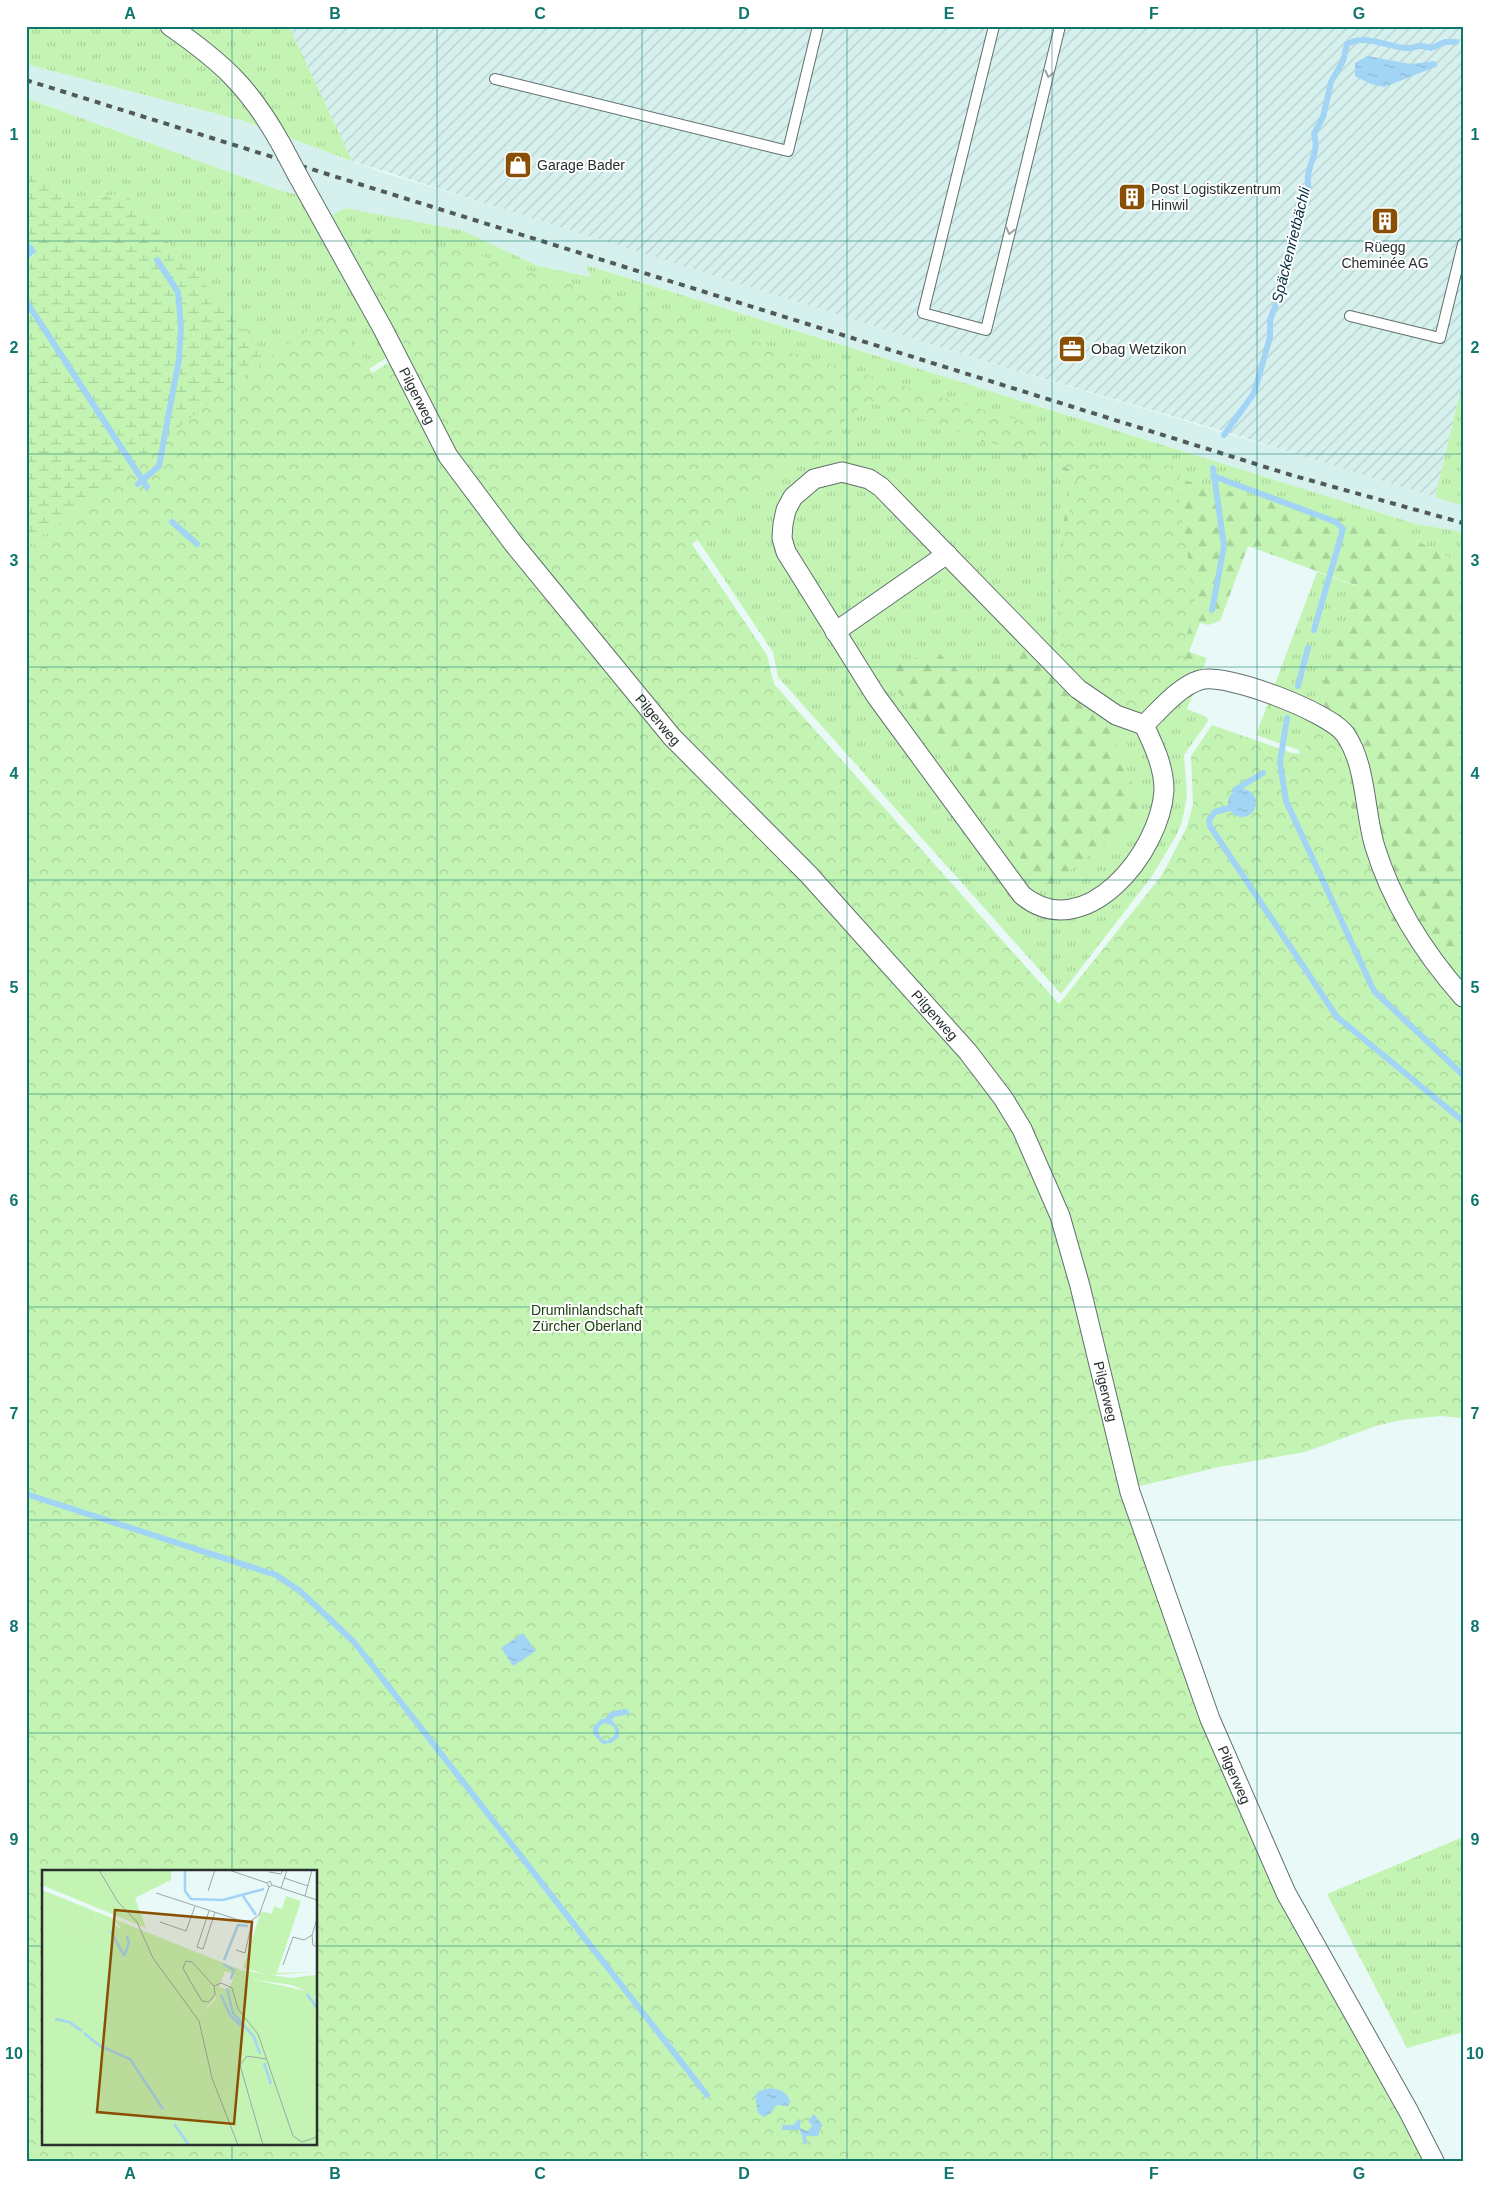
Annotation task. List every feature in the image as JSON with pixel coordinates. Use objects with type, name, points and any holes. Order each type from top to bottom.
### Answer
[{"type":"street","name":"Pilgerweg","points":[[170,26],[203,49],[232,74],[265,116],[383,329],[448,456],[513,543],[672,737],[809,875],[968,1052],[1018,1121],[1038,1161],[1060,1216],[1080,1286],[1132,1500],[1210,1719],[1286,1893],[1434,2161]]},
{"type":"street","points":[[842,472],[869,479],[892,497],[947,554],[1078,689],[1116,715],[1144,725],[1159,760],[1164,790],[1157,822],[1146,846],[1120,880],[1094,901],[1074,910],[1063,912],[1042,908],[1022,895],[876,696],[792,565],[782,538],[786,510],[802,487],[814,479],[842,472]]},
{"type":"street","points":[[835,632],[947,554]]},
{"type":"street","points":[[1144,725],[1188,685],[1210,678],[1228,679],[1305,708],[1323,716],[1339,728],[1354,754],[1375,847],[1391,887],[1425,948],[1463,997]]},
{"type":"lane","points":[[495,79],[788,151],[818,26]]},
{"type":"lane","points":[[994,26],[923,313],[986,330],[1060,26]]},
{"type":"lane","points":[[1350,316],[1440,338],[1463,244]]},
{"type":"shaded area","points":[[289,26],[1463,26],[1463,380],[1435,497],[1213,428],[991,363],[352,161]]},
{"type":"shaded area","points":[[26,64],[241,120],[384,173],[555,224],[991,363],[1396,484],[1463,506],[1463,532],[1416,524],[587,265],[591,277],[538,266],[464,231],[330,217],[312,198],[279,190],[26,98]]},
{"type":"green space","points":[[26,26],[289,26],[352,161],[241,120],[26,64]]},
{"type":"green space","points":[[26,98],[279,190],[312,198],[330,216],[346,208],[464,231],[538,266],[591,277],[586,265],[1416,524],[1463,532],[1463,565],[1402,533],[959,434],[1075,474],[1060,535],[1053,608],[1059,646],[1024,648],[988,679],[963,676],[937,652],[1044,890],[1143,815],[1115,740],[1207,658],[1187,709],[1207,717],[1208,721],[1184,755],[1187,796],[1182,822],[1176,836],[1152,876],[1061,994],[778,677],[773,652],[639,452],[401,349],[301,411],[26,593],[125,193],[70,201],[26,164]]},
{"type":"green space","points":[[26,164],[70,201],[125,193],[299,392],[26,593],[26,261],[34,255],[33,246],[26,241]]},
{"type":"green space","name":"Drumlinlandschaft Zürcher Oberland","points":[[347,232],[476,254],[786,351],[1182,469],[1177,487],[1196,609],[1180,653],[1193,665],[1141,711],[1120,707],[1100,695],[1066,663],[1057,602],[1064,535],[1079,472],[866,401],[834,430],[692,544],[767,655],[774,684],[1059,1004],[1162,875],[1187,827],[1193,804],[1191,756],[1212,725],[1295,754],[1304,752],[1315,721],[1337,739],[1358,840],[1387,917],[1463,1009],[1463,1418],[1441,1416],[1401,1420],[1376,1426],[1305,1452],[1219,1467],[1140,1486],[1133,1476],[1205,1718],[1430,2161],[26,2161],[26,551],[231,385],[336,310],[372,373],[407,351],[383,296]]},
{"type":"green space","points":[[1463,380],[1463,506],[1435,497]]},
{"type":"green space","points":[[955,425],[1402,533],[1463,565],[1463,1030],[1344,906],[1299,750],[1358,586],[1248,546],[1220,621],[1208,625],[1200,623],[1189,652],[1207,658],[1115,740],[1144,815],[1044,890],[881,668],[938,652],[963,676],[988,679],[1024,648],[1059,646],[1053,608],[1060,535],[1075,474],[959,434]]},
{"type":"green space","points":[[1317,572],[1359,587],[1299,750],[1256,735]]},
{"type":"green space","points":[[1463,1837],[1463,2032],[1407,2048],[1327,1894]]},
{"type":"water","points":[[1367,56],[1411,64],[1435,61],[1438,66],[1384,87],[1371,84],[1355,76],[1355,63]]},
{"type":"water","points":[[26,241],[33,246],[36,252],[26,261]]},
{"type":"water","points":[[1242,789],[1252,793],[1256,803],[1252,813],[1242,817],[1232,813],[1228,803],[1232,793]]},
{"type":"water","points":[[523,1633],[536,1651],[513,1666],[501,1648]]},
{"type":"water","points":[[601,1719],[611,1719],[619,1729],[619,1737],[611,1743],[603,1744],[593,1734],[593,1727]],"holes":[[[604,1723],[612,1725],[616,1731],[614,1736],[607,1741],[602,1739],[598,1732],[599,1727]]]},
{"type":"water","points":[[766,2089],[781,2090],[790,2101],[788,2106],[776,2105],[771,2113],[764,2117],[758,2113],[755,2096],[759,2091]]},
{"type":"water","points":[[814,2114],[822,2125],[818,2136],[806,2136],[807,2144],[804,2144],[800,2130],[782,2130],[782,2125],[794,2125],[798,2119],[801,2120],[800,2128],[808,2131],[812,2126],[808,2120]]},
{"type":"waterway","name":"Späckenrietbächli","points":[[1224,435],[1254,393],[1270,337],[1270,320],[1280,293],[1280,277],[1289,256],[1289,243],[1297,232],[1296,217],[1301,200],[1309,189],[1308,174],[1316,141],[1314,134],[1323,117],[1331,82],[1343,61],[1347,44],[1354,41],[1369,40],[1397,47],[1422,46],[1431,48],[1445,42],[1456,42]]},
{"type":"waterway","points":[[138,484],[159,466],[179,359],[181,327],[178,292],[157,260]]},
{"type":"waterway","points":[[26,301],[147,487]]},
{"type":"waterway","name":"Späckenrietbächli","points":[[1212,610],[1224,546],[1213,468]]},
{"type":"waterway","points":[[1213,476],[1336,522],[1343,529],[1314,630]]},
{"type":"waterway","points":[[172,522],[197,544]]},
{"type":"waterway","points":[[1298,686],[1308,648]]},
{"type":"waterway","points":[[1287,718],[1280,762],[1286,801],[1374,991],[1463,1075]]},
{"type":"waterway","points":[[1235,790],[1263,773]]},
{"type":"waterway","points":[[1229,808],[1215,812],[1209,820],[1210,826],[1337,1017],[1463,1121]]},
{"type":"waterway","points":[[26,1494],[276,1575],[300,1591],[354,1642],[707,2095]]},
{"type":"waterway","points":[[608,1719],[613,1714],[626,1712]]},
{"type":"railway","points":[[26,80],[1291,475],[1463,523]]},
{"type":"place","name":"Garage Bader","points":[[518,165]]},
{"type":"place","name":"Post Logistikzentrum Hinwil","points":[[1132,197]]},
{"type":"place","name":"Rüegg Cheminée AG","points":[[1385,221]]},
{"type":"place","name":"Obag Wetzikon","points":[[1072,349]]}]
